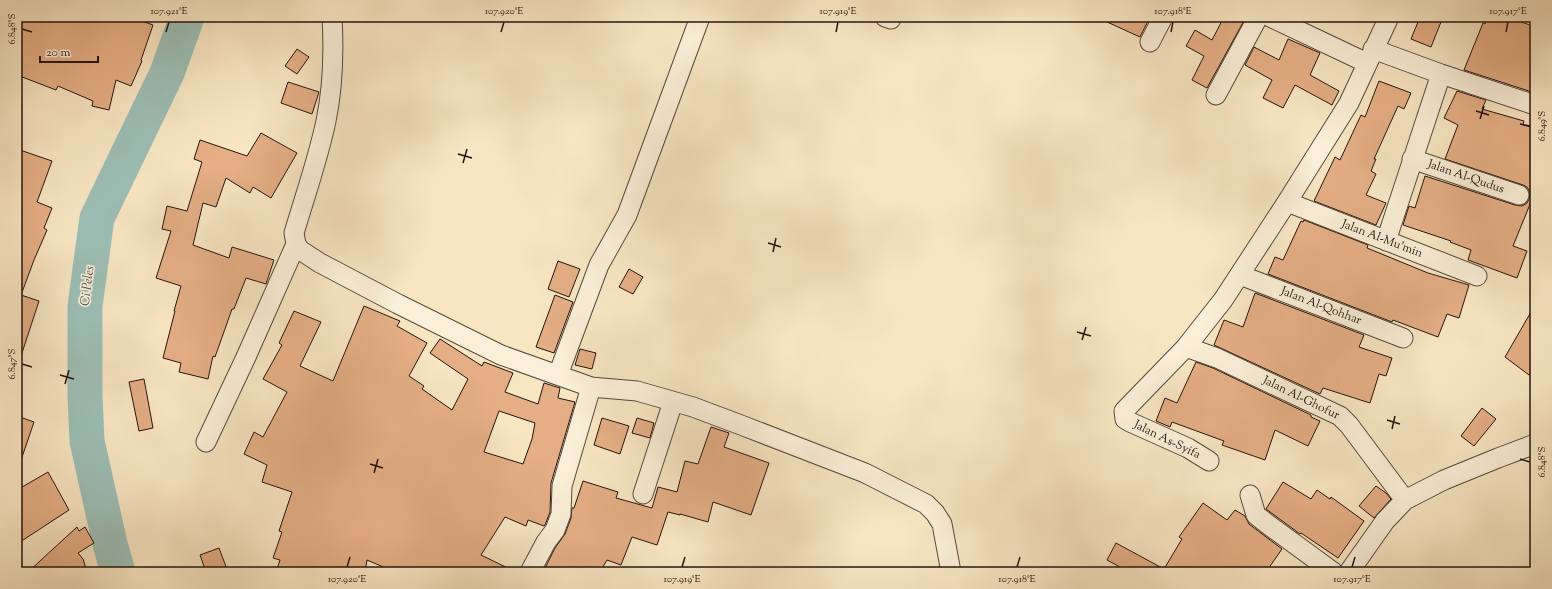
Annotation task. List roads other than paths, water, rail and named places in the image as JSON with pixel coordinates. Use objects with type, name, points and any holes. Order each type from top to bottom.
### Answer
[{"type":"street","points":[[332,17],[334,46],[333,75],[326,120],[294,233],[296,244],[300,250],[320,263],[398,304],[501,355],[591,387],[637,391],[673,402],[741,425],[865,473],[926,504],[935,513],[942,524],[951,572]]},
{"type":"street","points":[[558,376],[599,265],[627,215],[700,17]]},
{"type":"street","points":[[1150,42],[1163,17]]},
{"type":"street","points":[[1216,95],[1258,17]]},
{"type":"street","points":[[1270,17],[1370,56],[1441,74],[1535,105]]},
{"type":"street","points":[[1186,347],[1223,300],[1240,275],[1349,103],[1389,17]]},
{"type":"street","points":[[1386,241],[1441,74]]},
{"type":"street","name":"Jalan Al-Qudus","points":[[1412,159],[1519,195]]},
{"type":"street","name":"Jalan Al-Mu'min","points":[[1287,202],[1477,276]]},
{"type":"street","points":[[206,442],[246,357],[296,244]]},
{"type":"street","name":"Jalan Al-Qohhar","points":[[1240,275],[1403,338]]},
{"type":"street","name":"Jalan As-Syifa","points":[[1186,347],[1124,411],[1125,420],[1188,448],[1209,461]]},
{"type":"street","name":"Jalan Al-Ghofur","points":[[1186,347],[1217,358],[1340,416],[1350,425],[1405,500]]},
{"type":"street","points":[[530,572],[546,542],[555,530],[561,514],[562,486],[591,387]]},
{"type":"street","points":[[643,494],[673,402]]},
{"type":"street","points":[[1349,572],[1385,520],[1405,500],[1444,480],[1535,444]]},
{"type":"street","points":[[1250,495],[1256,515],[1333,572]]},
{"type":"waterway","name":"Ci Peles","points":[[118,572],[110,544],[87,441],[85,396],[85,306],[97,218],[167,73],[187,17]]}]
